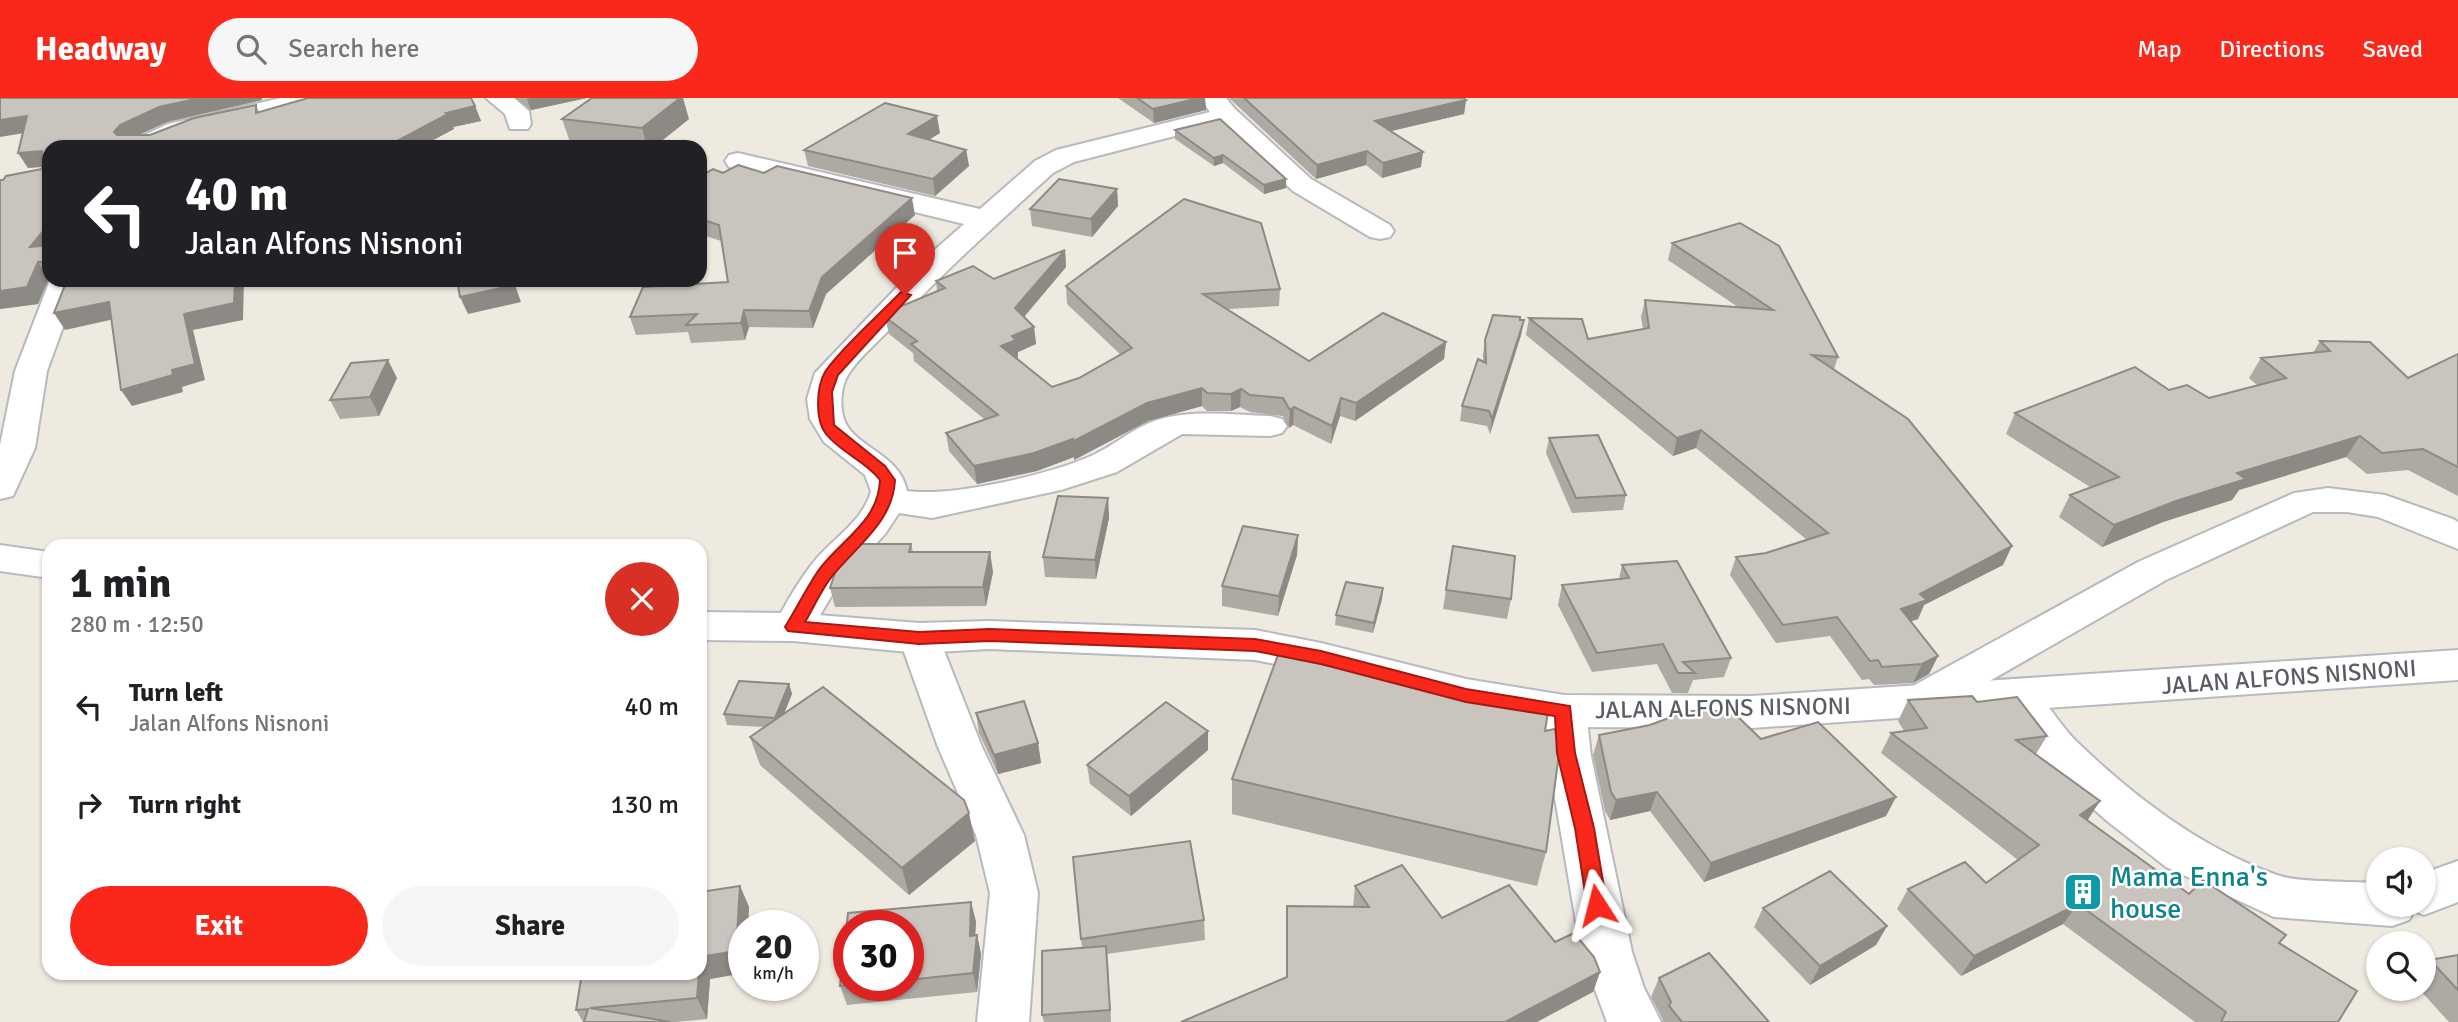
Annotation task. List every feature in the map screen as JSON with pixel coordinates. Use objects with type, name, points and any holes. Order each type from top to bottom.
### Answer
[{"type":"street","points":[[152,140],[171,131],[268,110],[304,98]]},
{"type":"street","points":[[498,98],[517,111],[520,124]]},
{"type":"street","points":[[793,627],[825,574],[878,516],[887,500],[888,480],[880,469],[827,426],[828,382],[831,373],[932,267],[1051,162],[1220,117],[1218,105]]},
{"type":"street","points":[[1218,105],[1302,185],[1380,231]]},
{"type":"street","points":[[738,161],[869,191],[949,213],[988,219]]},
{"type":"street","points":[[0,488],[17,448],[31,371],[62,287]]},
{"type":"street","points":[[887,500],[932,506],[1048,482],[1104,464],[1166,428],[1182,424],[1270,426]]},
{"type":"street","points":[[1917,703],[2152,571],[2307,501],[2355,499],[2378,503],[2414,516],[2458,537]]},
{"type":"street","points":[[0,558],[42,564]]},
{"type":"street","name":"JALAN ALFONS NISNONI","points":[[707,626],[793,627],[919,638],[989,635],[1255,645],[1321,657],[1466,695],[1564,711],[1752,712],[2458,665]]},
{"type":"street","points":[[919,638],[960,747],[1000,835],[1014,893],[1003,1022]]},
{"type":"street","points":[[2013,695],[2060,753],[2123,808],[2183,853],[2274,896],[2366,903]]},
{"type":"street","points":[[1564,711],[1566,753],[1585,828],[1610,971],[1635,1022]]},
{"type":"building","points":[[0,98],[200,98],[159,107],[120,125],[114,132],[117,135],[150,135],[194,118],[256,105],[256,113],[308,98],[471,98],[475,106],[446,113],[448,114],[399,140],[42,140],[42,151],[18,153],[27,116],[0,120]]},
{"type":"building","points":[[592,98],[680,98],[642,128],[562,119]]},
{"type":"building","points":[[1137,98],[1199,98],[1153,109]]},
{"type":"building","points":[[1244,98],[1466,100],[1375,121],[1423,152],[1383,163],[1367,151],[1317,165]]},
{"type":"building","points":[[885,103],[937,116],[908,134],[966,150],[933,179],[804,150]]},
{"type":"building","points":[[1220,119],[1286,179],[1264,185],[1223,155],[1214,158],[1175,130]]},
{"type":"building","points":[[738,165],[764,173],[777,166],[912,198],[822,277],[809,311],[744,310],[741,323],[686,325],[697,314],[630,317],[643,287],[707,287],[707,283],[728,282],[719,225],[707,221],[707,172],[713,169],[723,173]]},
{"type":"building","points":[[42,169],[42,232],[30,247],[42,246],[42,262],[38,262],[27,287],[0,291],[0,180],[6,176]]},
{"type":"building","points":[[1059,179],[1117,189],[1091,219],[1030,209]]},
{"type":"building","points":[[1184,199],[1261,223],[1280,289],[1203,294],[1309,361],[1383,313],[1446,342],[1356,403],[1341,398],[1332,426],[1294,407],[1290,410],[1283,398],[1250,395],[1241,389],[1231,394],[1207,393],[1202,388],[1147,403],[1072,442],[1073,439],[1034,453],[974,466],[946,433],[998,415],[911,344],[917,341],[885,317],[892,310],[945,288],[936,281],[973,266],[994,279],[1065,250],[1015,308],[1034,327],[1012,336],[1016,340],[1001,346],[1052,387],[1079,378],[1132,348],[1066,286]]},
{"type":"building","points":[[1740,223],[1779,246],[1838,357],[1812,355],[1908,419],[2012,546],[1920,594],[1927,600],[1901,609],[1938,656],[1922,664],[1882,667],[1878,660],[1870,661],[1837,617],[1783,625],[1736,557],[1766,553],[1828,533],[1701,430],[1677,438],[1529,318],[1582,319],[1588,339],[1649,328],[1645,300],[1773,310],[1672,243]]},
{"type":"building","points":[[64,287],[235,287],[234,303],[184,314],[195,364],[172,370],[173,375],[121,390],[109,302],[54,313]]},
{"type":"building","points":[[458,287],[506,287],[460,297]]},
{"type":"building","points":[[1493,315],[1520,317],[1520,320],[1524,320],[1492,419],[1489,411],[1462,406],[1478,359],[1486,363],[1485,340]]},
{"type":"building","points":[[2320,341],[2370,342],[2408,378],[2458,354],[2458,467],[2423,449],[2382,453],[2360,436],[2237,473],[2246,479],[2176,501],[2114,525],[2070,495],[2119,477],[2015,413],[2135,367],[2169,390],[2187,385],[2209,398],[2286,378],[2261,358],[2330,351]]},
{"type":"building","points":[[388,360],[370,397],[330,400],[351,363]]},
{"type":"building","points":[[1598,435],[1626,495],[1576,498],[1549,438]]},
{"type":"building","points":[[1058,496],[1108,498],[1095,560],[1043,557]]},
{"type":"building","points":[[1243,526],[1298,535],[1279,596],[1222,586]]},
{"type":"building","points":[[857,544],[911,544],[909,552],[990,552],[983,587],[830,588],[838,564]]},
{"type":"building","points":[[1453,546],[1515,556],[1511,599],[1446,590]]},
{"type":"building","points":[[1677,561],[1731,658],[1683,662],[1695,673],[1678,673],[1663,644],[1597,653],[1562,585],[1629,578],[1622,565]]},
{"type":"building","points":[[1346,582],[1383,588],[1374,623],[1336,615]]},
{"type":"building","points":[[1278,655],[1548,712],[1545,731],[1555,729],[1559,754],[1546,852],[1232,779]]},
{"type":"building","points":[[739,681],[789,684],[775,718],[724,714]]},
{"type":"building","points":[[823,687],[964,800],[969,813],[902,868],[750,737]]},
{"type":"building","points":[[1972,696],[1977,702],[2017,697],[2047,736],[2016,740],[2100,801],[2080,815],[2189,894],[2203,880],[2286,935],[2279,943],[2357,991],[2338,1022],[2221,1022],[2226,1012],[2078,904],[1974,956],[1908,889],[1965,862],[1986,883],[2039,845],[1891,733],[1927,728],[1908,700]]},
{"type":"building","points":[[1024,701],[1038,743],[994,755],[976,713]]},
{"type":"building","points":[[1166,702],[1208,731],[1129,796],[1087,765]]},
{"type":"building","points":[[1687,711],[1732,711],[1761,739],[1818,722],[1896,797],[1711,863],[1657,792],[1616,800],[1611,792],[1599,735],[1650,725]]},
{"type":"building","points":[[1190,841],[1204,920],[1081,939],[1073,857]]},
{"type":"building","points":[[1402,865],[1442,918],[1509,885],[1555,942],[1574,933],[1594,957],[1600,972],[1505,1022],[1181,1022],[1287,977],[1287,906],[1369,907],[1355,886]]},
{"type":"building","points":[[1830,871],[1887,926],[1820,966],[1763,908]]},
{"type":"building","points":[[740,886],[739,910],[728,910],[728,952],[707,956],[707,891]]},
{"type":"building","points":[[971,902],[970,936],[977,935],[973,973],[924,978],[924,910],[882,910]]},
{"type":"building","points":[[1106,946],[1110,1010],[1042,1015],[1042,951]]},
{"type":"building","points":[[1709,953],[1769,1022],[1682,1022],[1669,1006],[1671,1002],[1659,978]]},
{"type":"building","points":[[2458,955],[2458,990],[2436,966],[2436,959]]},
{"type":"building","points":[[581,980],[698,980],[697,998],[590,1008],[671,1022],[584,1022],[588,1009],[576,1010]]},
{"type":"place","name":"Mama Enna's house","points":[[2083,892]]},
{"type":"route","points":[[905,295],[831,373],[825,392],[827,426],[880,469],[890,488],[887,500],[878,516],[825,574],[793,627],[919,638],[989,635],[1255,645],[1321,657],[1466,695],[1564,711],[1566,753],[1585,828],[1597,905]]}]
